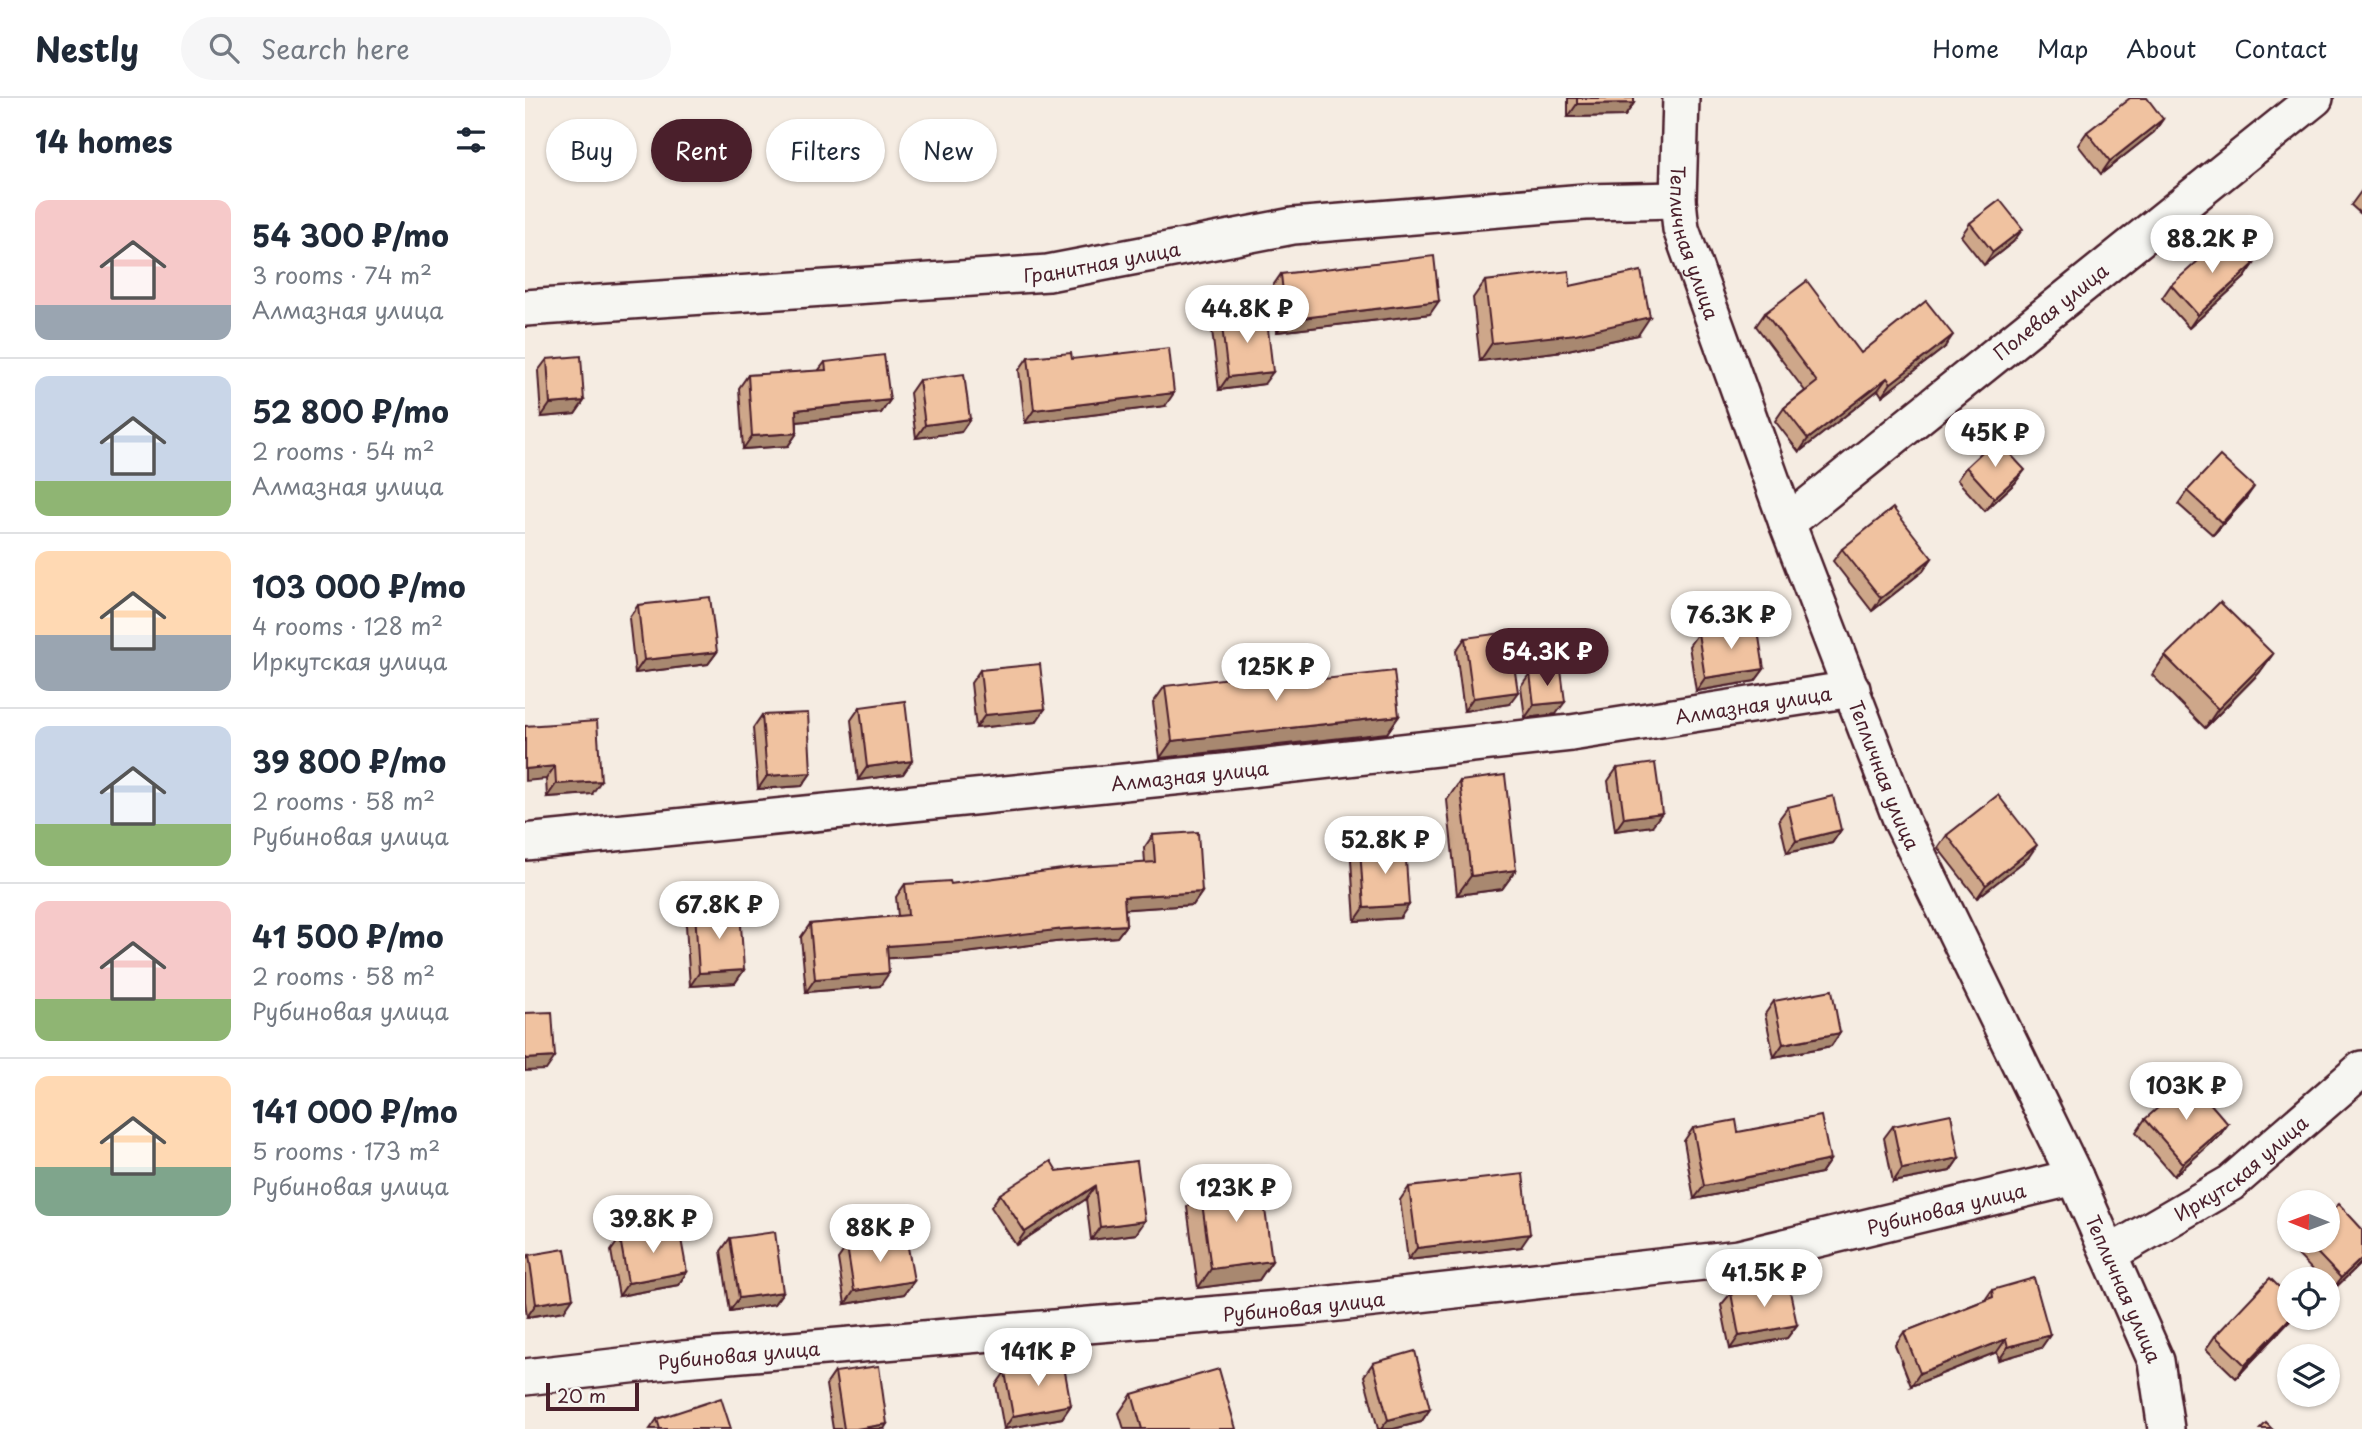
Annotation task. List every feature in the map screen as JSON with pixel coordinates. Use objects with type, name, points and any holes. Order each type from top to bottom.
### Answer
[{"type":"street","name":"Тепличная улица","points":[[1681,98],[1678,200],[1681,229],[1787,523],[1902,822],[2075,1177],[2157,1361],[2166,1429]]},
{"type":"street","name":"Полевая улица","points":[[1787,523],[2315,98]]},
{"type":"street","name":"Гранитная улица","points":[[525,309],[1048,273],[1293,226],[1585,202],[1678,200]]},
{"type":"street","name":"Алмазная улица","points":[[525,842],[1223,772],[1570,733],[1852,689]]},
{"type":"street","name":"Иркутская улица","points":[[2109,1254],[2231,1183],[2362,1069]]},
{"type":"street","name":"Рубиновая улица","points":[[525,1377],[683,1359],[1303,1307],[1739,1258],[2075,1177]]},
{"type":"building","points":[[1577,98],[1634,98],[1634,103],[1577,104]]},
{"type":"building","points":[[2130,98],[2147,98],[2163,119],[2110,161],[2087,132]]},
{"type":"building","points":[[2000,200],[2023,229],[1993,252],[1970,223]]},
{"type":"building","points":[[2227,235],[2254,264],[2198,315],[2171,285]]},
{"type":"building","points":[[1434,256],[1439,301],[1286,320],[1281,274]]},
{"type":"building","points":[[1569,271],[1570,286],[1641,271],[1650,317],[1576,334],[1492,343],[1485,281]]},
{"type":"building","points":[[1807,281],[1861,353],[1926,301],[1953,335],[1891,383],[1887,378],[1808,439],[1784,408],[1817,382],[1765,313]]},
{"type":"building","points":[[1266,312],[1273,372],[1228,377],[1221,317]]},
{"type":"building","points":[[1169,348],[1174,393],[1034,410],[1028,357],[1071,353],[1072,359]]},
{"type":"building","points":[[884,355],[890,400],[796,410],[797,433],[752,436],[748,375],[826,370],[825,362]]},
{"type":"building","points":[[581,356],[584,401],[550,404],[547,359]]},
{"type":"building","points":[[964,374],[970,419],[925,425],[919,380]]},
{"type":"building","points":[[1996,439],[2025,470],[1994,498],[1966,467]]},
{"type":"building","points":[[2220,456],[2254,487],[2222,523],[2187,491]]},
{"type":"building","points":[[1893,508],[1932,558],[1881,598],[1842,549]]},
{"type":"building","points":[[710,597],[717,652],[644,660],[638,605]]},
{"type":"building","points":[[2220,602],[2273,654],[2218,709],[2165,656]]},
{"type":"building","points":[[1757,624],[1764,669],[1705,678],[1698,633]]},
{"type":"building","points":[[1509,632],[1518,692],[1473,698],[1465,638]]},
{"type":"building","points":[[1040,664],[1045,709],[985,715],[980,670]]},
{"type":"building","points":[[1561,670],[1565,702],[1534,705],[1530,673]]},
{"type":"building","points":[[1287,671],[1289,683],[1394,671],[1399,716],[1172,741],[1165,686]]},
{"type":"building","points":[[905,701],[912,761],[867,767],[860,707]]},
{"type":"building","points":[[808,713],[811,773],[767,776],[762,715]]},
{"type":"building","points":[[597,721],[601,781],[556,784],[555,766],[525,769],[525,726]]},
{"type":"building","points":[[1655,763],[1662,813],[1624,818],[1617,768]]},
{"type":"building","points":[[1505,775],[1516,870],[1471,876],[1460,781]]},
{"type":"building","points":[[1998,795],[2037,845],[1986,885],[1947,835]]},
{"type":"building","points":[[1833,796],[1841,830],[1796,841],[1788,807]]},
{"type":"building","points":[[1198,832],[1202,892],[1124,897],[1126,925],[887,946],[889,973],[815,979],[810,924],[908,915],[905,884],[950,881],[951,884],[1077,867],[1155,862],[1153,835]]},
{"type":"building","points":[[1405,845],[1409,905],[1364,908],[1360,848]]},
{"type":"building","points":[[740,910],[744,970],[699,973],[695,912]]},
{"type":"building","points":[[1832,990],[1840,1033],[1783,1044],[1774,1001]]},
{"type":"building","points":[[552,1012],[555,1057],[525,1059],[525,1013]]},
{"type":"building","points":[[2190,1080],[2228,1124],[2183,1163],[2145,1119]]},
{"type":"building","points":[[1951,1114],[1959,1158],[1902,1169],[1893,1126]]},
{"type":"building","points":[[1821,1116],[1830,1160],[1704,1186],[1693,1128],[1736,1120],[1738,1132]]},
{"type":"building","points":[[1051,1161],[1057,1171],[1137,1161],[1145,1221],[1100,1227],[1095,1186],[1025,1232],[1000,1194]]},
{"type":"building","points":[[1523,1174],[1530,1234],[1417,1248],[1409,1187]]},
{"type":"building","points":[[1261,1180],[1272,1261],[1211,1269],[1200,1188]]},
{"type":"building","points":[[2340,1205],[2362,1229],[2362,1258],[2341,1278],[2340,1267],[2331,1267],[2317,1253],[2340,1253]]},
{"type":"building","points":[[679,1228],[687,1272],[628,1283],[620,1238]]},
{"type":"building","points":[[775,1232],[783,1292],[739,1298],[730,1238]]},
{"type":"building","points":[[906,1236],[914,1281],[854,1291],[847,1246]]},
{"type":"building","points":[[565,1249],[573,1298],[536,1304],[529,1255]]},
{"type":"building","points":[[2034,1278],[2050,1335],[2008,1347],[2006,1339],[1920,1373],[1904,1332],[1993,1297],[1992,1290]]},
{"type":"building","points":[[2270,1278],[2277,1285],[2279,1330],[2245,1365],[2215,1336]]},
{"type":"building","points":[[1788,1282],[1797,1325],[1739,1336],[1731,1293]]},
{"type":"building","points":[[1415,1351],[1430,1409],[1388,1420],[1373,1363]]},
{"type":"building","points":[[1063,1361],[1071,1405],[1013,1416],[1005,1372]]},
{"type":"building","points":[[879,1366],[887,1424],[844,1429],[835,1372]]},
{"type":"building","points":[[1219,1369],[1236,1429],[1142,1429],[1132,1394]]},
{"type":"building","points":[[721,1398],[731,1429],[660,1429],[657,1419]]},
{"type":"building","points":[[2266,1423],[2272,1429],[2260,1429]]}]
